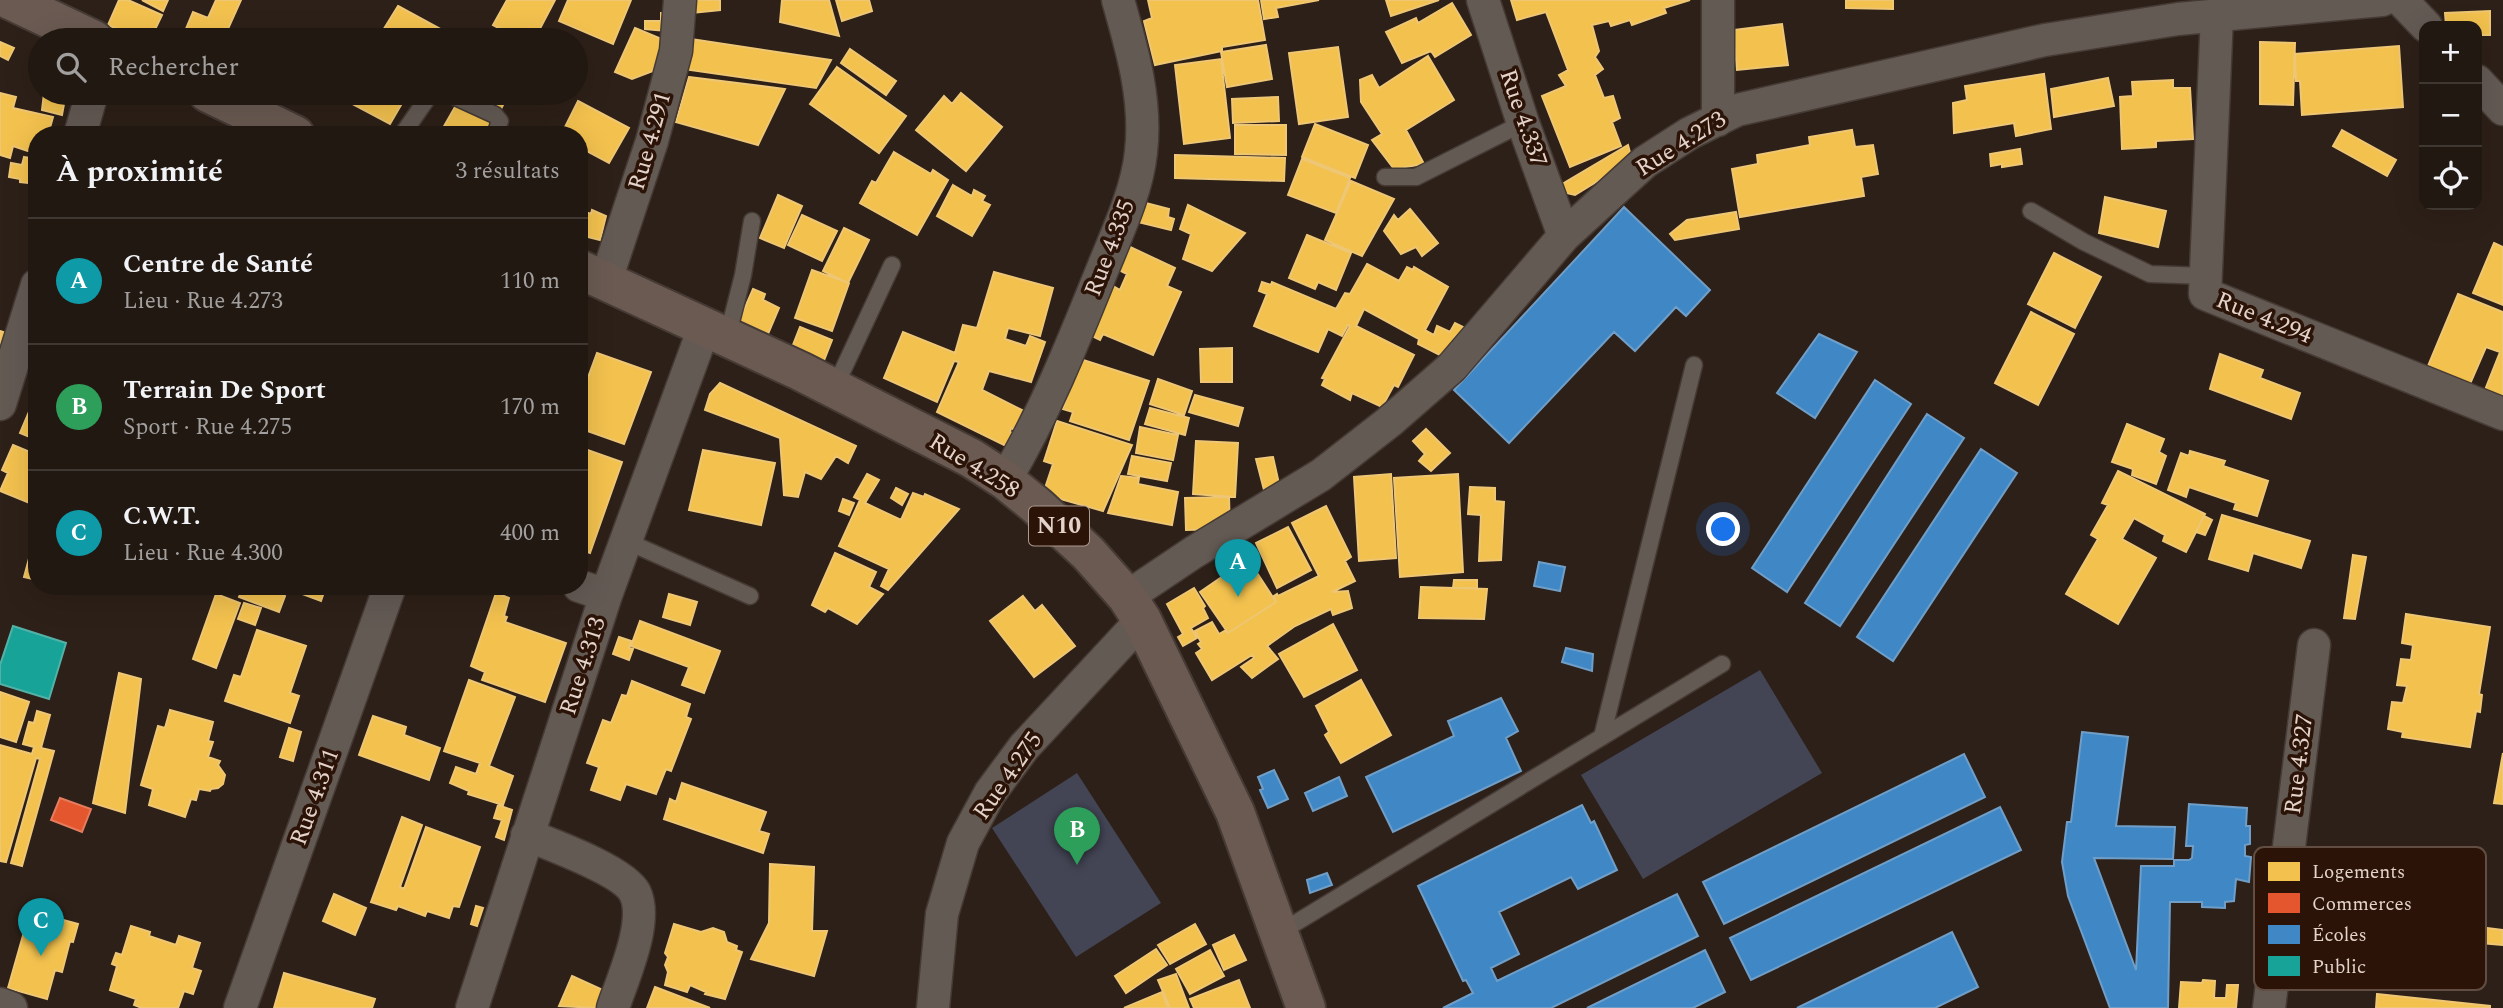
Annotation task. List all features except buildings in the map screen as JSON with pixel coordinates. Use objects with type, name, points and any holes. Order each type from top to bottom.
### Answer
[{"type":"highway","points":[[10,0],[69,28]]},
{"type":"highway","points":[[233,105],[276,126]]},
{"type":"highway","name":"Rue 4.258","points":[[593,274],[971,458],[1005,480],[1088,553],[1135,609],[1235,812],[1306,1008]]},
{"type":"street","name":"Rue 4.291","points":[[593,274],[652,141],[676,51],[680,0]]},
{"type":"street","name":"Rue 4.335","points":[[1005,480],[1025,447],[1074,341],[1135,183],[1142,152],[1142,116],[1136,64],[1118,0]]},
{"type":"street","name":"Rue 4.337","points":[[1483,0],[1564,236]]},
{"type":"street","points":[[1718,0],[1718,120]]},
{"type":"street","name":"Rue 4.273","points":[[1135,609],[1194,552],[1321,475],[1389,422],[1452,367],[1564,236],[1646,162],[1690,133],[1737,110],[2178,9],[2217,15],[2382,0]]},
{"type":"street","points":[[2401,0],[2421,21]]},
{"type":"street","name":"Rue 4.294","points":[[2217,15],[2205,294],[2503,414]]},
{"type":"street","points":[[2480,84],[2503,109]]},
{"type":"street","points":[[83,126],[89,105]]},
{"type":"street","points":[[0,404],[28,314]]},
{"type":"street","name":"Rue 4.313","points":[[472,1008],[527,835],[593,590],[626,541],[716,333]]},
{"type":"street","name":"Rue 4.311","points":[[240,1008],[387,595]]},
{"type":"street","name":"Rue 4.275","points":[[933,1008],[942,914],[963,843],[990,793],[1135,609]]},
{"type":"street","name":"Rue 4.327","points":[[2289,847],[2314,645]]},
{"type":"street","points":[[527,835],[625,880],[635,894],[639,911],[635,944],[613,1008]]},
{"type":"street","name":"Rue 4.327","points":[[2269,1008],[2271,990]]},
{"type":"street","points":[[0,1004],[12,1008]]},
{"type":"lane","points":[[408,126],[423,105]]},
{"type":"lane","points":[[473,105],[495,115],[500,121],[498,126]]},
{"type":"lane","points":[[1385,177],[1416,177],[1523,123]]},
{"type":"lane","points":[[2031,211],[2084,242],[2150,274],[2206,276]]},
{"type":"lane","points":[[716,333],[743,275],[752,221]]},
{"type":"lane","points":[[834,389],[892,265]]},
{"type":"lane","points":[[1602,737],[1694,365]]},
{"type":"lane","points":[[626,541],[750,596]]},
{"type":"lane","points":[[1279,933],[1722,664]]},
{"type":"shaded area","points":[[1760,670],[1822,773],[1643,879],[1581,775]]},
{"type":"shaded area","points":[[1077,773],[1161,903],[1076,957],[992,828]]},
{"type":"place","name":"Centre de Santé","points":[[1238,597]]},
{"type":"place","name":"Terrain De Sport","points":[[1077,865]]},
{"type":"place","name":"C.W.T.","points":[[41,956]]}]
